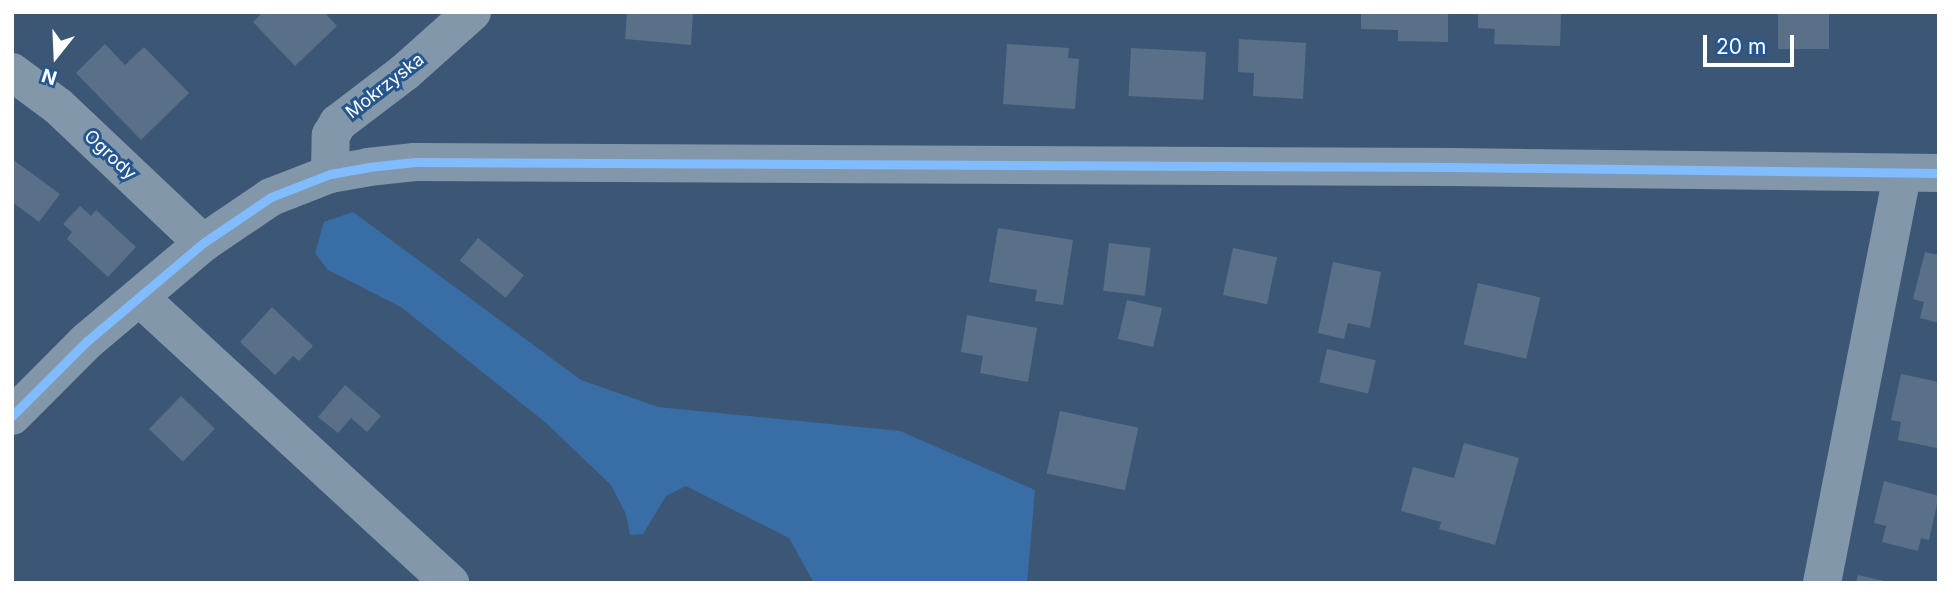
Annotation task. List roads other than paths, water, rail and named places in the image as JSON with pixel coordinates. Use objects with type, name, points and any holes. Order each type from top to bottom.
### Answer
[{"type":"street","name":"Mokrzyska","points":[[330,174],[331,135],[338,123],[472,12]]},
{"type":"street","name":"Ogrody","points":[[12,72],[58,106],[203,243]]},
{"type":"street","points":[[12,416],[87,341],[139,297],[203,243],[271,197],[330,174],[415,162],[1438,166],[1921,174],[1822,583]]},
{"type":"street","points":[[139,297],[450,583]]}]
